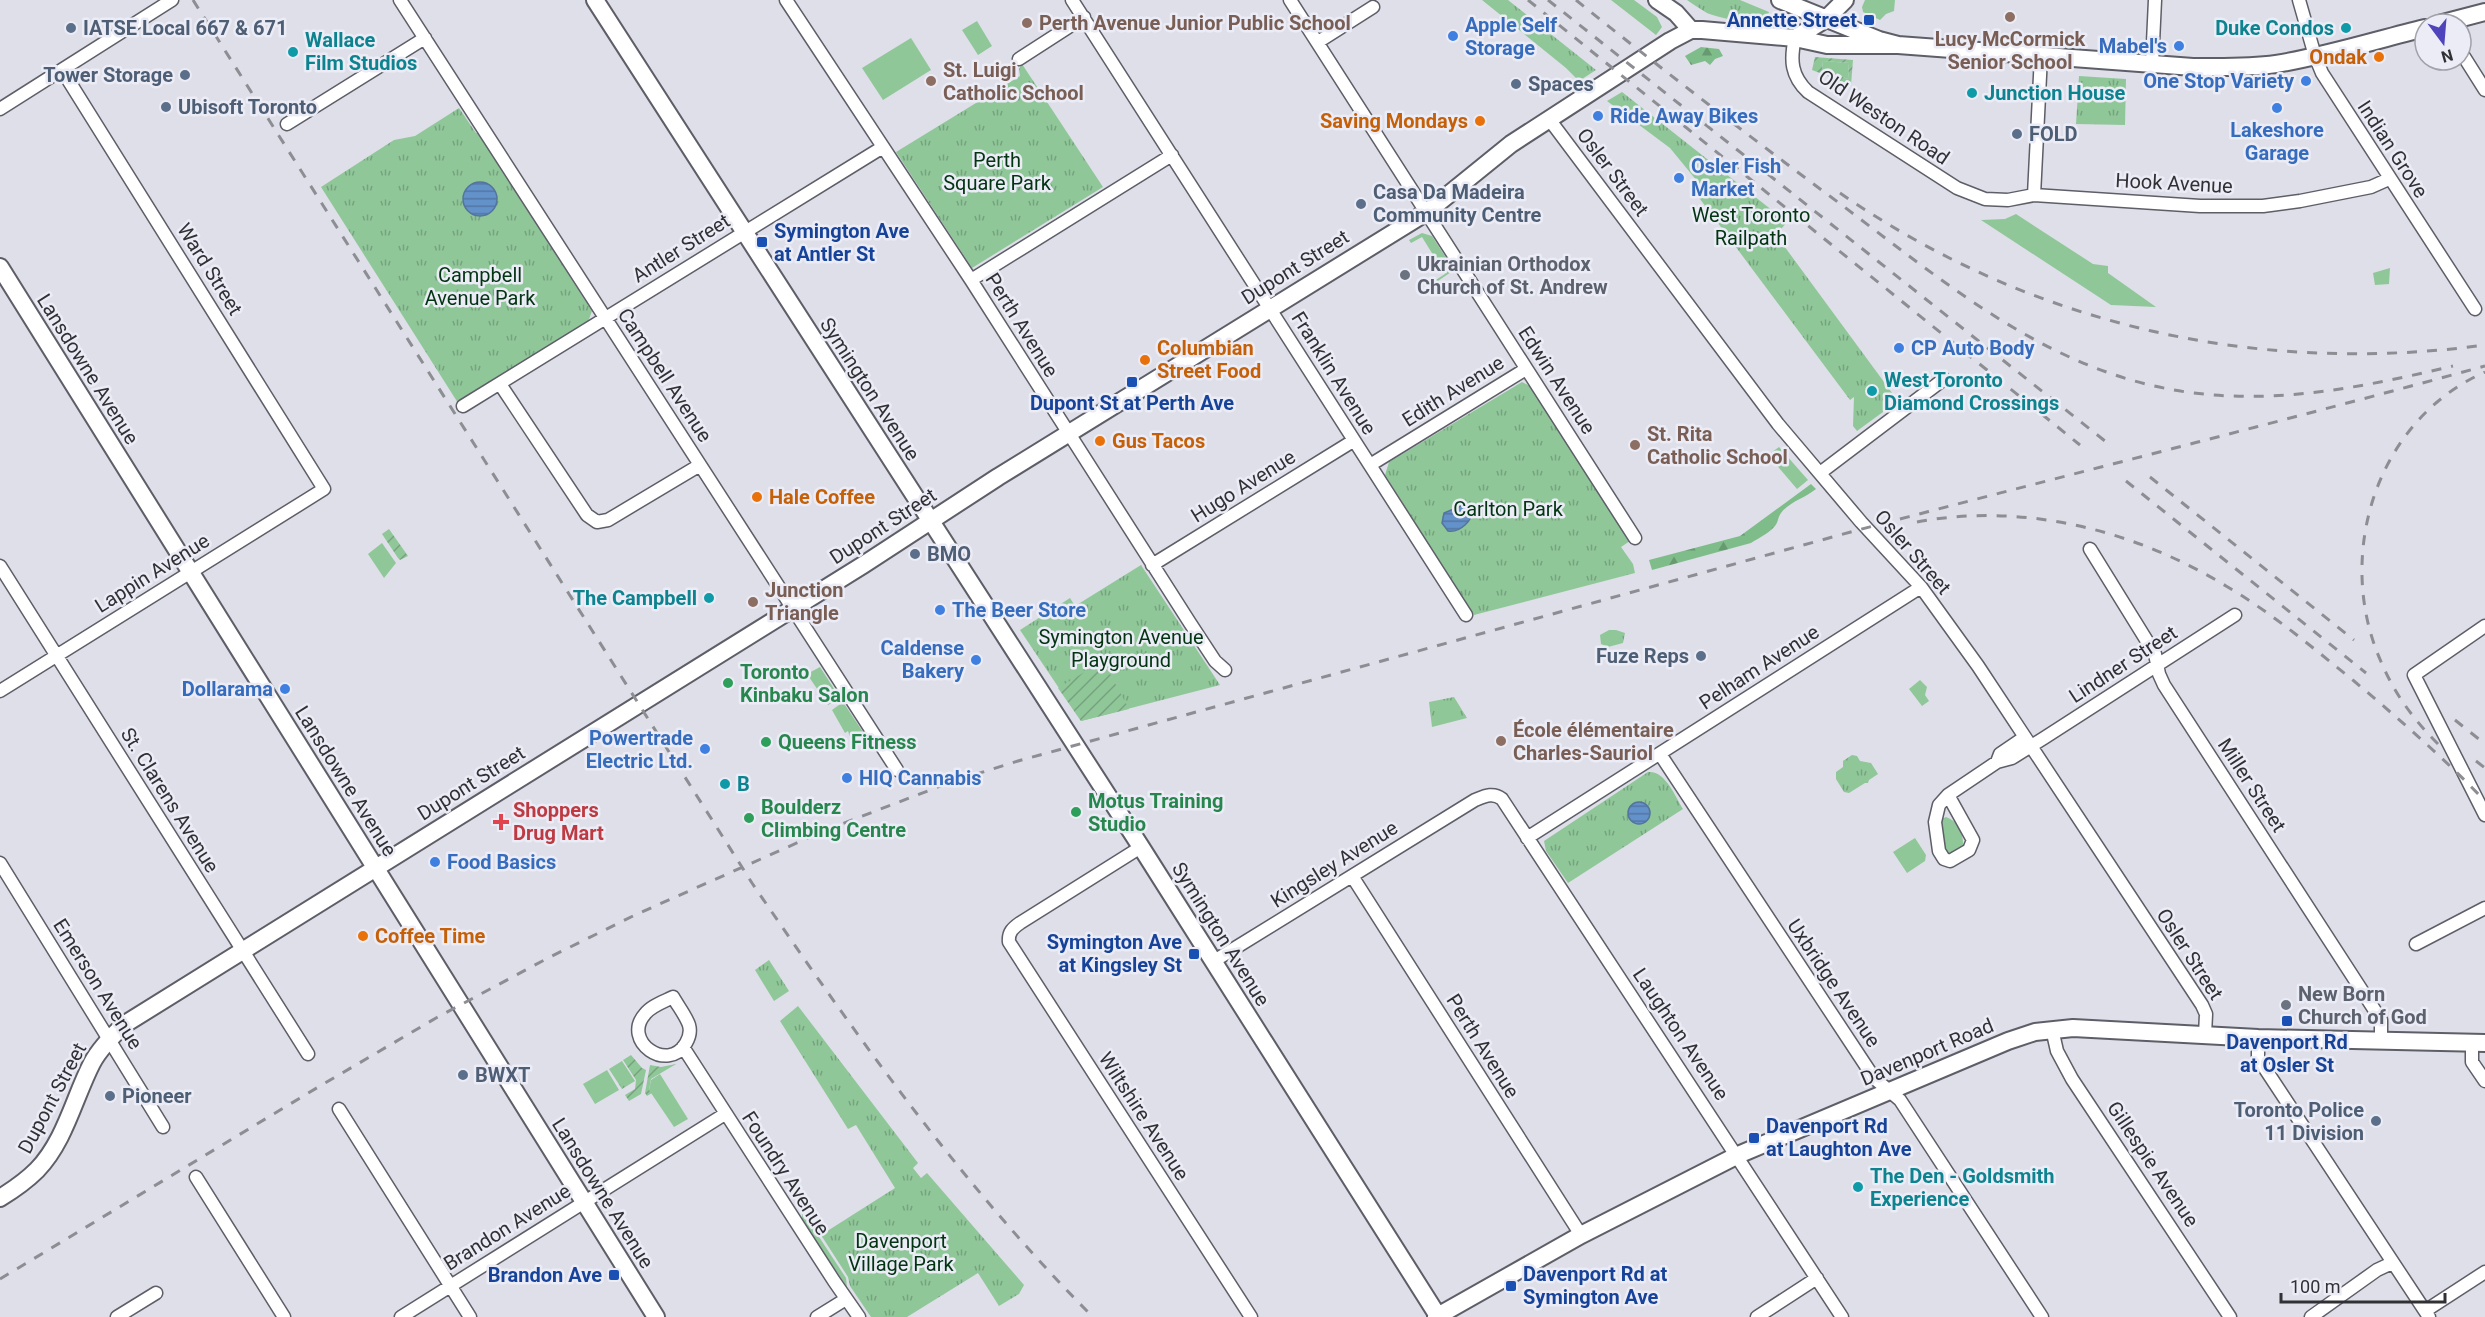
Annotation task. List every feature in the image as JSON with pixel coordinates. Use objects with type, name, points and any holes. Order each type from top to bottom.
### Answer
[{"type":"street","points":[[0,109],[172,0]]},
{"type":"street","name":"Campbell Avenue","points":[[400,0],[897,770]]},
{"type":"street","name":"Symington Avenue","points":[[596,0],[1214,961],[1437,1317]]},
{"type":"street","name":"Perth Avenue","points":[[786,0],[970,280],[1152,565],[1215,661],[1225,670]]},
{"type":"street","name":"Franklin Avenue","points":[[1072,0],[1466,615]]},
{"type":"street","name":"Edwin Avenue","points":[[1290,0],[1635,538]]},
{"type":"street","points":[[1657,0],[1676,13],[1691,30],[1795,38],[1827,45],[1898,45],[2152,64],[2239,67],[2315,56],[2413,31]]},
{"type":"street","points":[[1780,0],[1898,45]]},
{"type":"street","points":[[1795,38],[1826,19],[1845,0]]},
{"type":"street","points":[[2152,64],[2156,0]]},
{"type":"street","name":"Indian Grove","points":[[2300,0],[2322,73],[2475,309]]},
{"type":"street","points":[[1318,42],[1373,7]]},
{"type":"street","points":[[1019,59],[1083,18]]},
{"type":"street","name":"Dupont Street","points":[[0,1198],[30,1177],[50,1153],[92,1063],[125,1024],[792,607],[863,565],[930,520],[1270,307],[1426,212],[1510,144],[1670,41],[1691,30]]},
{"type":"street","points":[[287,124],[425,38]]},
{"type":"street","name":"Old Weston Road","points":[[1795,38],[1792,63],[1799,83],[1808,92],[1957,188]]},
{"type":"street","points":[[2034,195],[2042,56]]},
{"type":"street","name":"Ward Street","points":[[62,70],[324,489]]},
{"type":"street","points":[[2473,71],[2485,90]]},
{"type":"street","name":"Osler Street","points":[[1549,119],[1778,424],[1921,587],[2028,741],[2202,1005],[2206,1014],[2205,1035]]},
{"type":"street","name":"Antler Street","points":[[463,406],[883,147]]},
{"type":"street","points":[[970,280],[1172,155]]},
{"type":"street","name":"Hook Avenue","points":[[1957,188],[1985,199],[2008,200],[2034,195],[2200,206],[2262,206],[2371,187],[2389,179]]},
{"type":"street","name":"Lansdowne Avenue","points":[[0,267],[656,1317]]},
{"type":"street","name":"Edith Avenue","points":[[1370,465],[1526,369]]},
{"type":"street","points":[[1820,473],[1944,379]]},
{"type":"street","points":[[500,384],[587,515],[594,521],[608,520],[700,465]]},
{"type":"street","name":"Hugo Avenue","points":[[1152,565],[1353,441]]},
{"type":"street","name":"Lappin Avenue","points":[[0,691],[324,489]]},
{"type":"street","name":"Miller Street","points":[[2090,549],[2156,654],[2164,685],[2381,1020],[2381,1041]]},
{"type":"street","name":"St. Clarens Avenue","points":[[0,566],[308,1054]]},
{"type":"street","name":"Pelham Avenue","points":[[1527,838],[1921,587]]},
{"type":"street","name":"Lindner Street","points":[[1947,795],[1997,762],[2007,760],[2028,741],[2235,615]]},
{"type":"street","points":[[2485,626],[2415,675],[2485,815]]},
{"type":"street","name":"Uxbridge Avenue","points":[[1659,754],[1874,1078],[1900,1100],[2042,1317]]},
{"type":"street","name":"Laughton Avenue","points":[[1475,800],[1491,795],[1502,799],[1842,1317]]},
{"type":"street","points":[[1947,795],[1973,840],[1969,850],[1950,861],[1944,859],[1939,851],[1934,818],[1938,805],[1947,795]]},
{"type":"street","name":"Kingsley Avenue","points":[[1214,961],[1475,800]]},
{"type":"street","name":"Wiltshire Avenue","points":[[1141,847],[1020,923],[1009,935],[1012,948],[1251,1317]]},
{"type":"street","name":"Emerson Avenue","points":[[0,863],[163,1126]]},
{"type":"street","name":"Perth Avenue","points":[[1352,876],[1581,1236]]},
{"type":"street","points":[[2416,944],[2485,908]]},
{"type":"street","points":[[673,997],[690,1029],[687,1042],[683,1047],[672,1055],[659,1056],[647,1050],[640,1038],[639,1023],[645,1013],[673,997]]},
{"type":"street","name":"Davenport Road","points":[[1437,1317],[1581,1236],[1737,1155],[2008,1041],[2052,1029],[2073,1028],[2258,1038],[2479,1043]]},
{"type":"street","name":"Gillespie Avenue","points":[[2052,1029],[2055,1048],[2073,1079],[2230,1317]]},
{"type":"street","points":[[2258,1038],[2258,1059],[2427,1314],[2485,1272]]},
{"type":"street","points":[[2479,1043],[2472,1062],[2485,1081]]},
{"type":"street","name":"Foundry Avenue","points":[[683,1047],[859,1317]]},
{"type":"street","points":[[339,1109],[470,1317]]},
{"type":"street","name":"Brandon Avenue","points":[[401,1317],[725,1114]]},
{"type":"street","points":[[196,1177],[284,1317]]},
{"type":"street","points":[[2311,1317],[2377,1270],[2392,1263]]},
{"type":"street","points":[[1756,1317],[1817,1278]]},
{"type":"street","points":[[117,1317],[156,1293]]},
{"type":"street","points":[[817,1317],[846,1299]]},
{"type":"green space","points":[[1482,0],[1508,0],[1596,70],[1579,81]]},
{"type":"green space","points":[[1611,0],[1634,0],[1657,17],[1662,27],[1656,35]]},
{"type":"green space","points":[[1687,0],[1740,0],[1769,12],[1767,17],[1785,23],[1758,23],[1724,18],[1707,13]]},
{"type":"green space","points":[[1865,0],[1895,0],[1894,11],[1886,14],[1880,20],[1863,12],[1862,7]]},
{"type":"green space","points":[[977,21],[992,46],[978,55],[962,30]]},
{"type":"green space","points":[[911,38],[931,70],[883,100],[862,68]]},
{"type":"green space","points":[[1701,47],[1719,49],[1723,56],[1715,59],[1710,65],[1705,61],[1691,65],[1685,56]]},
{"type":"green space","points":[[1815,57],[1853,60],[1851,85],[1812,70]],"holes":[[[1823,61],[1849,63],[1848,79],[1822,69]]]},
{"type":"green space","points":[[1823,61],[1849,63],[1848,79],[1822,69]]},
{"type":"green space","name":"Perth Square Park","points":[[1022,64],[1103,187],[972,268],[896,152],[1020,76],[1019,69]]},
{"type":"green space","points":[[2079,76],[2126,79],[2125,125],[2076,124]]},
{"type":"green space","name":"West Toronto Railpath","points":[[1622,92],[1787,222],[1776,235],[1898,401],[1857,431],[1853,426],[1854,397],[1850,400],[1694,193],[1702,187],[1670,148],[1607,101]]},
{"type":"green space","name":"Campbell Avenue Park","points":[[459,108],[478,133],[592,311],[588,322],[458,403],[321,187],[394,140],[415,136]]},
{"type":"green space","points":[[2016,214],[2093,264],[2108,266],[2108,273],[2156,307],[2111,305],[1981,220],[2005,219]]},
{"type":"green space","points":[[1422,233],[1432,236],[1454,270],[1432,285],[1431,283],[1445,274],[1422,237],[1411,243],[1409,240]]},
{"type":"green space","points":[[2390,268],[2389,284],[2375,285],[2373,273]]},
{"type":"green space","name":"Carlton Park","points":[[1522,382],[1532,387],[1630,541],[1621,547],[1633,564],[1635,573],[1474,615],[1385,475],[1389,462]]},
{"type":"green space","points":[[1779,447],[1808,480],[1797,489],[1768,455]]},
{"type":"green space","points":[[1811,484],[1816,489],[1788,506],[1781,513],[1773,529],[1751,543],[1652,570],[1649,560],[1740,536]]},
{"type":"green space","points":[[389,529],[408,556],[400,560],[398,558],[382,534]]},
{"type":"green space","points":[[382,543],[396,563],[384,578],[368,554]]},
{"type":"green space","name":"Symington Avenue Playground","points":[[1141,565],[1220,685],[1081,721],[1020,630],[1070,598],[1075,606]]},
{"type":"green space","points":[[1609,630],[1625,633],[1623,643],[1608,647],[1601,644],[1600,635]]},
{"type":"green space","points":[[1103,661],[1129,709],[1081,721],[1058,688]]},
{"type":"green space","points":[[820,667],[840,698],[828,705],[807,674]]},
{"type":"green space","points":[[1920,680],[1927,687],[1925,695],[1929,701],[1922,706],[1909,689]]},
{"type":"green space","points":[[1454,697],[1467,718],[1432,727],[1429,702]]},
{"type":"green space","points":[[843,702],[863,732],[851,740],[848,731],[845,733],[832,710]]},
{"type":"green space","points":[[1852,755],[1857,756],[1860,761],[1871,763],[1878,774],[1868,783],[1849,793],[1844,792],[1836,779],[1836,772],[1843,767],[1843,761]]},
{"type":"green space","points":[[1648,772],[1654,772],[1664,779],[1683,809],[1568,883],[1546,851],[1544,841]]},
{"type":"green space","points":[[1946,817],[1957,825],[1963,842],[1963,847],[1950,856],[1946,855],[1939,820]]},
{"type":"green space","points":[[1915,838],[1926,855],[1925,861],[1907,873],[1893,852]]},
{"type":"green space","points":[[769,960],[789,991],[774,1001],[755,970]]},
{"type":"green space","name":"Davenport Village Park","points":[[798,1006],[918,1163],[913,1168],[921,1178],[927,1173],[1024,1285],[1019,1294],[999,1306],[978,1273],[907,1317],[871,1317],[821,1235],[895,1188],[856,1125],[848,1129],[780,1021]]},
{"type":"green space","points":[[631,1055],[646,1070],[641,1094],[629,1101],[625,1095],[635,1089],[636,1080],[623,1060]]},
{"type":"green space","points":[[622,1061],[635,1081],[622,1089],[609,1069]]},
{"type":"green space","points":[[676,1064],[651,1079],[649,1090],[652,1093],[647,1096],[645,1093],[650,1065],[661,1067]]},
{"type":"green space","points":[[607,1070],[619,1090],[595,1104],[583,1084]]},
{"type":"green space","points":[[660,1074],[688,1119],[674,1127],[649,1090],[651,1080]]},
{"type":"green space","points":[[802,1211],[846,1278],[847,1287],[802,1221]]},
{"type":"water","points":[[480,182],[492,187],[497,199],[492,211],[480,216],[468,211],[463,199],[468,187]]},
{"type":"water","points":[[1463,505],[1472,508],[1471,517],[1461,528],[1448,531],[1442,523],[1444,513]]},
{"type":"water","points":[[1639,802],[1647,805],[1650,813],[1647,821],[1639,824],[1631,821],[1628,813],[1631,805]]},
{"type":"railway","points":[[193,0],[752,883],[830,996],[912,1108],[999,1216],[1093,1317]]},
{"type":"railway","points":[[1528,0],[2080,445]]},
{"type":"railway","points":[[1548,0],[2105,441]]},
{"type":"railway","points":[[1576,0],[1735,124],[1957,291],[2000,320],[2092,367],[2141,383],[2194,393],[2260,396],[2325,391],[2453,366]]},
{"type":"railway","points":[[1840,193],[1913,239],[1989,277],[2067,307],[2148,330],[2230,345],[2314,353],[2399,353],[2485,345]]},
{"type":"railway","points":[[0,1279],[436,1018],[548,958],[635,915],[826,830],[951,782],[1018,761],[1858,530],[2485,366]]},
{"type":"railway","points":[[2438,744],[2407,708],[2394,688],[2368,625],[2362,582],[2364,539],[2374,498],[2391,459],[2415,424],[2447,394],[2485,372]]},
{"type":"railway","points":[[2150,477],[2354,640]]},
{"type":"railway","points":[[2126,481],[2366,673]]},
{"type":"railway","points":[[1917,522],[1957,517],[1997,516],[2038,519],[2116,536],[2191,566],[2243,596],[2308,644],[2404,724],[2454,769],[2485,801]]},
{"type":"railway","points":[[2455,720],[2485,744]]},
{"type":"railway","points":[[2476,761],[2485,768]]},
{"type":"place","name":"Lucy McCormick Senior School","points":[[2010,17]]},
{"type":"place","name":"Annette Street","points":[[1869,20]]},
{"type":"place","name":"Perth Avenue Junior Public School","points":[[1027,23]]},
{"type":"place","name":"IATSE Local 667 & 671","points":[[71,28]]},
{"type":"place","name":"Duke Condos","points":[[2346,28]]},
{"type":"place","name":"Apple Self Storage","points":[[1453,36]]},
{"type":"place","name":"Mabel's","points":[[2179,46]]},
{"type":"place","name":"Wallace Film Studios","points":[[293,52]]},
{"type":"place","name":"Ondak","points":[[2379,57]]},
{"type":"place","name":"Tower Storage","points":[[185,75]]},
{"type":"place","name":"St. Luigi Catholic School","points":[[931,81]]},
{"type":"place","name":"One Stop Variety","points":[[2306,81]]},
{"type":"place","name":"Spaces","points":[[1516,84]]},
{"type":"place","name":"Junction House","points":[[1972,93]]},
{"type":"place","name":"Ubisoft Toronto","points":[[166,107]]},
{"type":"place","name":"Lakeshore Garage","points":[[2277,108]]},
{"type":"place","name":"Ride Away Bikes","points":[[1598,116]]},
{"type":"place","name":"Saving Mondays","points":[[1480,121]]},
{"type":"place","name":"FOLD","points":[[2017,134]]},
{"type":"place","name":"Osler Fish Market","points":[[1679,178]]},
{"type":"place","name":"Casa Da Madeira Community Centre","points":[[1361,204]]},
{"type":"place","name":"Symington Ave at Antler St","points":[[762,242]]},
{"type":"place","name":"Ukrainian Orthodox Church of St. Andrew","points":[[1405,275]]},
{"type":"place","name":"CP Auto Body","points":[[1899,348]]},
{"type":"place","name":"Columbian Street Food","points":[[1145,360]]},
{"type":"place","name":"Dupont St at Perth Ave","points":[[1132,382]]},
{"type":"place","name":"West Toronto Diamond Crossings","points":[[1872,391]]},
{"type":"place","name":"Gus Tacos","points":[[1100,441]]},
{"type":"place","name":"St. Rita Catholic School","points":[[1635,445]]},
{"type":"place","name":"Hale Coffee","points":[[757,497]]},
{"type":"place","name":"BMO","points":[[915,554]]},
{"type":"place","name":"The Campbell","points":[[709,598]]},
{"type":"place","name":"Junction Triangle","points":[[753,602]]},
{"type":"place","name":"The Beer Store","points":[[940,610]]},
{"type":"place","name":"Fuze Reps","points":[[1701,656]]},
{"type":"place","name":"Caldense Bakery","points":[[976,660]]},
{"type":"place","name":"Toronto Kinbaku Salon","points":[[728,683]]},
{"type":"place","name":"Dollarama","points":[[285,689]]},
{"type":"place","name":"École élémentaire Charles-Sauriol","points":[[1501,741]]},
{"type":"place","name":"Queens Fitness","points":[[766,742]]},
{"type":"place","name":"Powertrade Electric Ltd.","points":[[705,749]]},
{"type":"place","name":"HIQ Cannabis","points":[[847,778]]},
{"type":"place","name":"B","points":[[725,784]]},
{"type":"place","name":"Motus Training Studio","points":[[1076,812]]},
{"type":"place","name":"Boulderz Climbing Centre","points":[[749,818]]},
{"type":"place","name":"Shoppers Drug Mart","points":[[501,822]]},
{"type":"place","name":"Food Basics","points":[[435,862]]},
{"type":"place","name":"Coffee Time","points":[[363,936]]},
{"type":"place","name":"Symington Ave at Kingsley St","points":[[1194,954]]},
{"type":"place","name":"New Born Church of God","points":[[2286,1005]]},
{"type":"place","name":"Davenport Rd at Osler St","points":[[2287,1021]]},
{"type":"place","name":"BWXT","points":[[463,1075]]},
{"type":"place","name":"Pioneer","points":[[110,1096]]},
{"type":"place","name":"Toronto Police 11 Division","points":[[2376,1121]]},
{"type":"place","name":"Davenport Rd at Laughton Ave","points":[[1754,1138]]},
{"type":"place","name":"The Den - Goldsmith Experience","points":[[1858,1187]]},
{"type":"place","name":"Brandon Ave","points":[[614,1275]]},
{"type":"place","name":"Davenport Rd at Symington Ave","points":[[1511,1286]]}]
